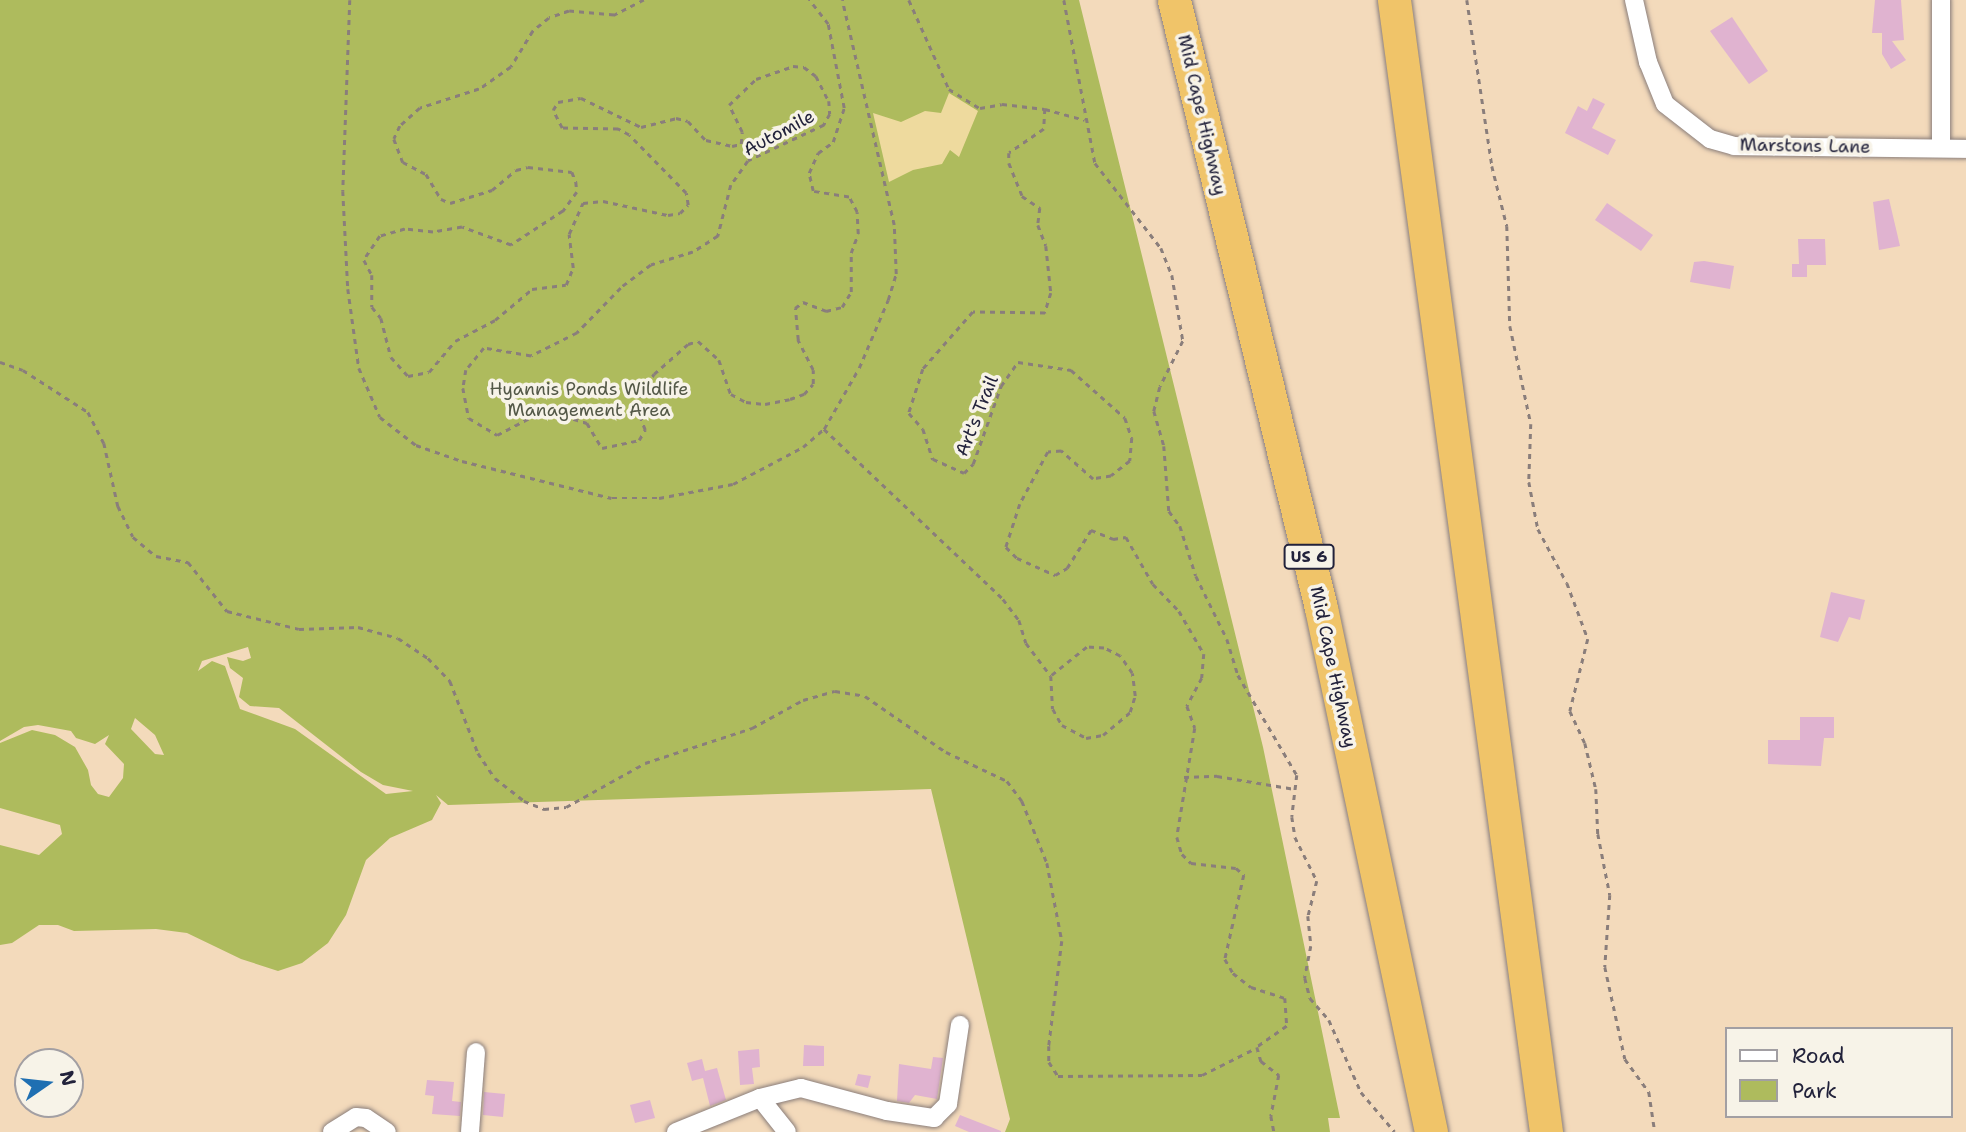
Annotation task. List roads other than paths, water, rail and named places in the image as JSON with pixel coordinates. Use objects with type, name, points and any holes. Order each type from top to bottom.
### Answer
[{"type":"highway","name":"Mid Cape Highway","points":[[1174,0],[1321,608],[1431,1132]]},
{"type":"highway","points":[[1394,0],[1546,1132]]},
{"type":"street","name":"Marstons Lane","points":[[1634,0],[1648,62],[1665,104],[1710,139],[1734,146],[1966,149]]},
{"type":"street","points":[[1941,0],[1941,148]]},
{"type":"street","points":[[676,1132],[696,1130],[760,1098],[811,1089],[935,1125],[948,1104],[960,1025]]},
{"type":"street","points":[[470,1132],[476,1052]]},
{"type":"street","points":[[760,1098],[787,1132]]},
{"type":"street","points":[[337,1127],[366,1118],[387,1132]]},
{"type":"park label","name":"Hyannis Ponds Wildlife Management Area","points":[[589,400]]}]
